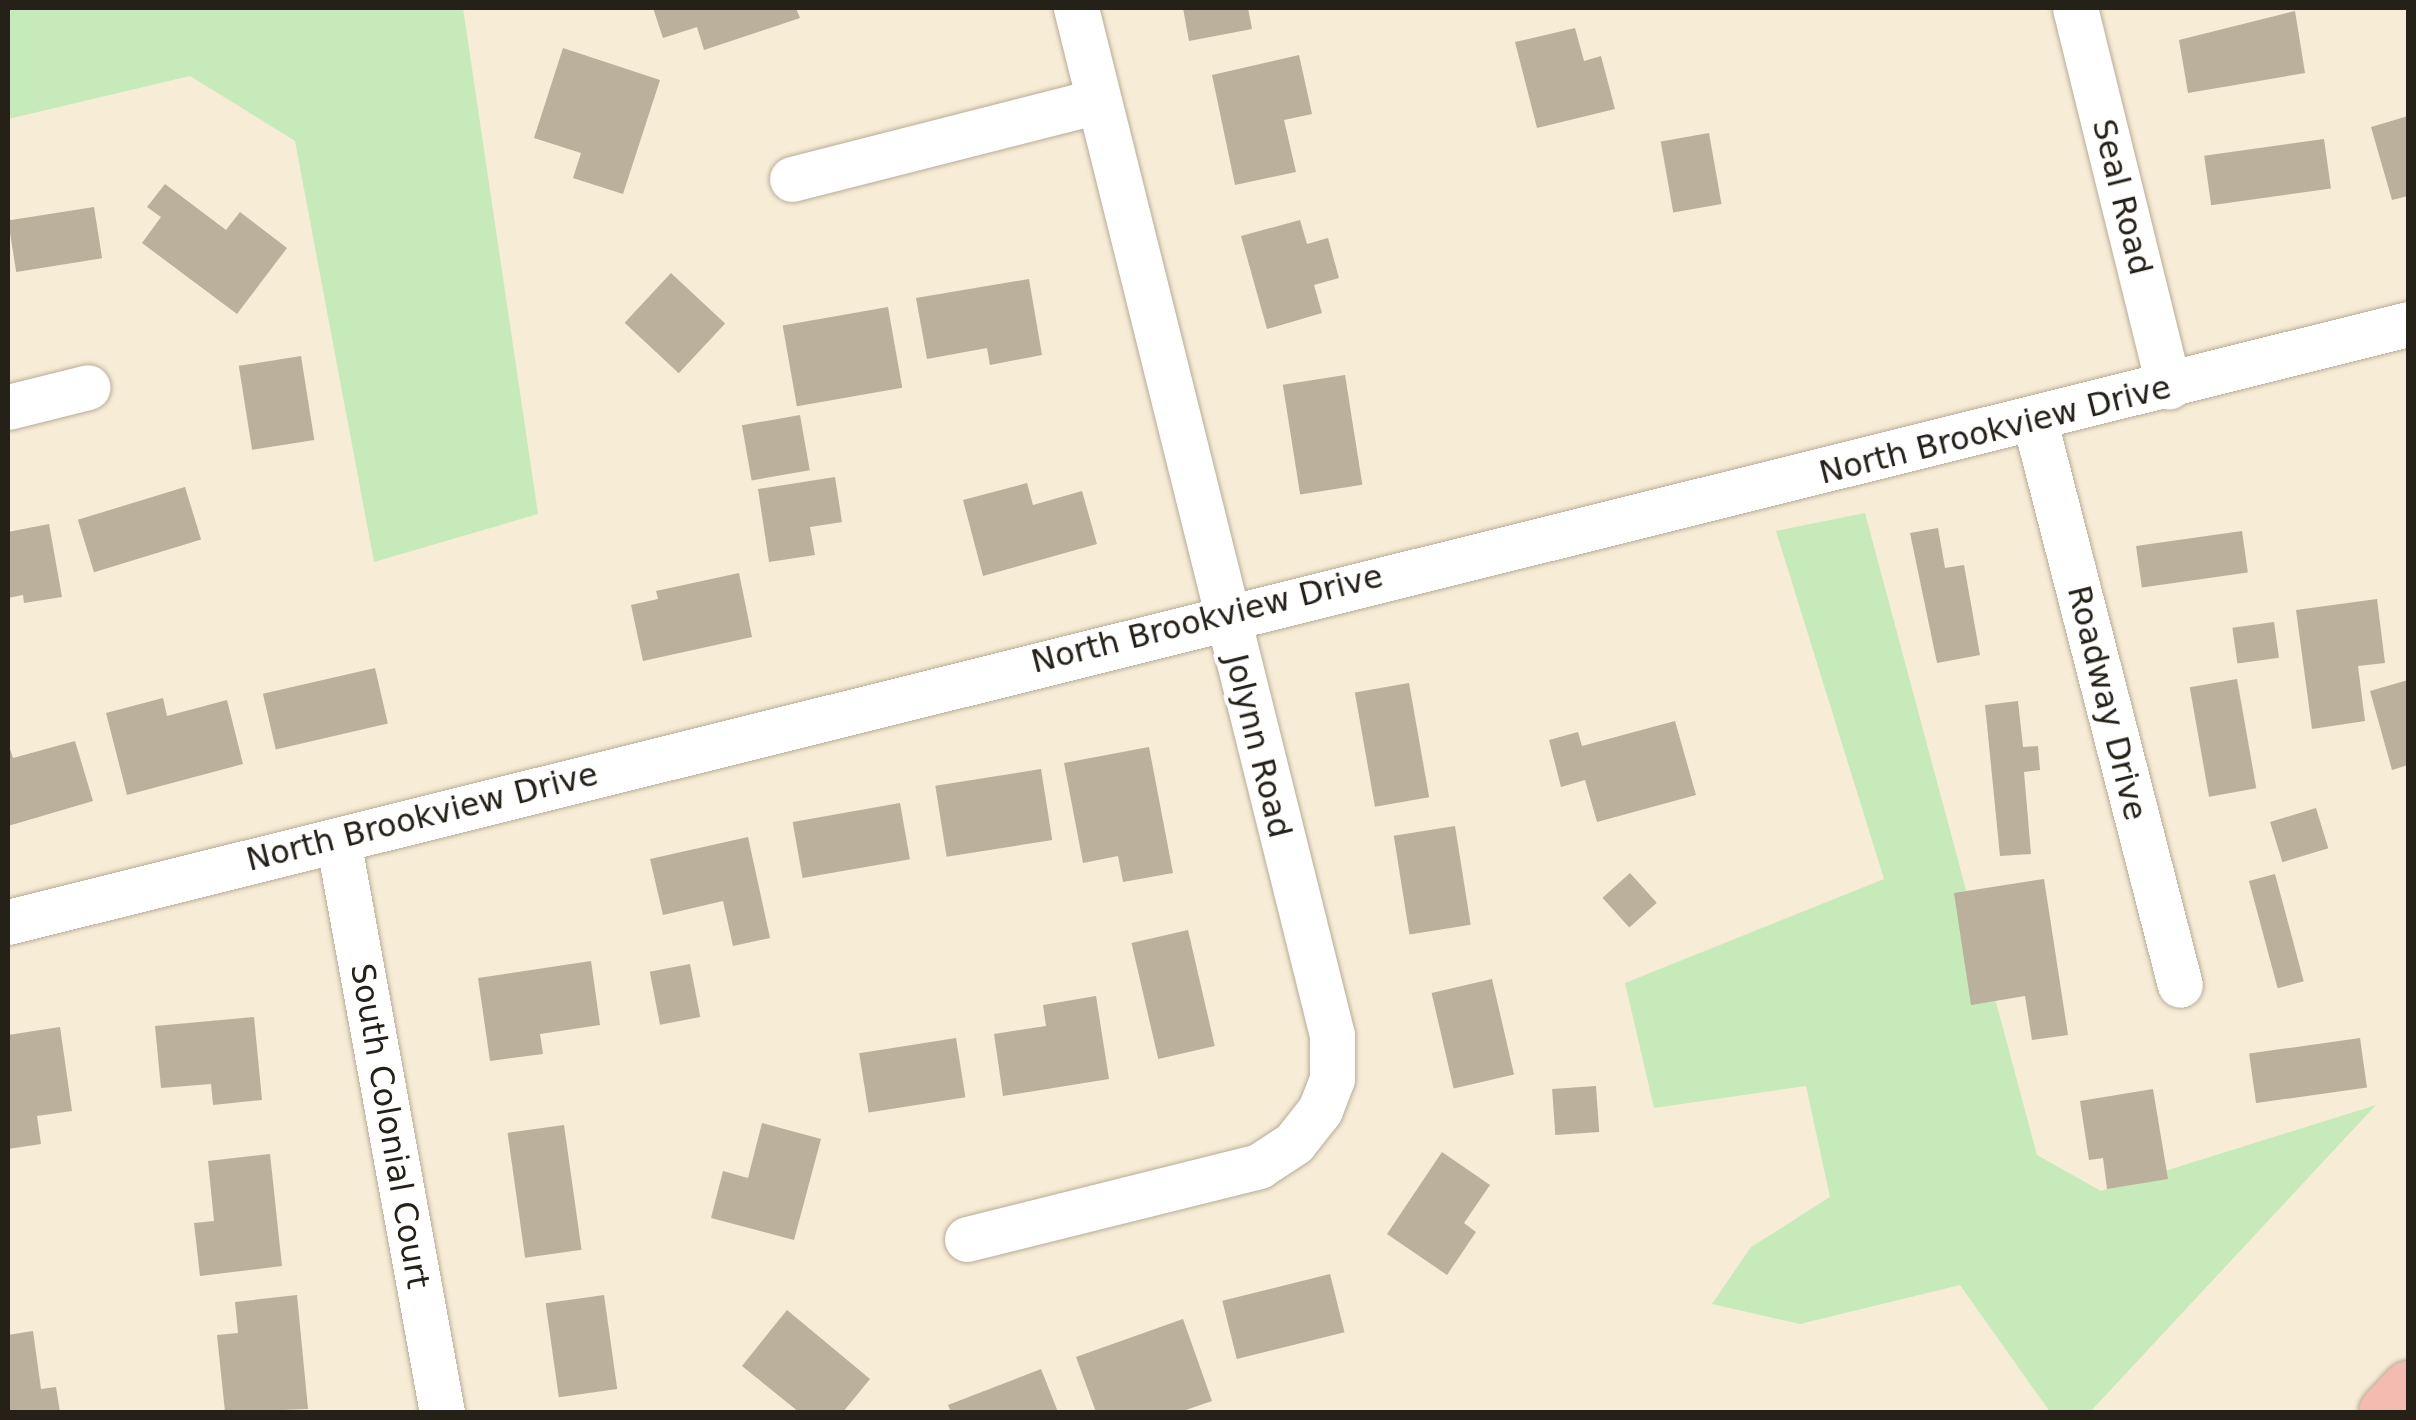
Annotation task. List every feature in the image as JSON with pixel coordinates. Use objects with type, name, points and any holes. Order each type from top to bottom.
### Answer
[{"type":"highway","points":[[2386,1412],[2408,1388]]},
{"type":"street","name":"Jolynn Road","points":[[967,1239],[1259,1166],[1294,1143],[1320,1110],[1332,1080],[1332,1035],[1076,8]]},
{"type":"street","name":"Seal Road","points":[[2075,8],[2169,388]]},
{"type":"street","points":[[792,179],[1097,101]]},
{"type":"street","name":"North Brookview Drive","points":[[8,922],[1224,614],[2034,422],[2408,324]]},
{"type":"street","points":[[8,407],[88,387]]},
{"type":"street","name":"Roadway Drive","points":[[2034,422],[2180,985]]},
{"type":"street","name":"South Colonial Court","points":[[338,840],[442,1412]]},
{"type":"green space","points":[[8,8],[463,8],[538,514],[374,562],[295,141],[190,76],[8,119]]},
{"type":"green space","points":[[1865,513],[2037,1155],[2101,1191],[2376,1105],[2090,1412],[2050,1412],[1960,1285],[1800,1324],[1712,1304],[1751,1247],[1830,1197],[1806,1086],[1654,1108],[1625,983],[1884,879],[1776,531]]},
{"type":"building","points":[[653,8],[796,8],[800,18],[704,50],[697,27],[663,38]]},
{"type":"building","points":[[1183,8],[1248,8],[1252,29],[1189,41]]},
{"type":"building","points":[[2295,11],[2305,73],[2188,93],[2179,40]]},
{"type":"building","points":[[1575,28],[1584,61],[1601,56],[1615,109],[1537,128],[1515,42]]},
{"type":"building","points":[[563,48],[660,80],[623,194],[573,178],[581,153],[534,138]]},
{"type":"building","points":[[1299,55],[1312,114],[1284,120],[1296,172],[1235,185],[1212,75]]},
{"type":"building","points":[[2408,116],[2408,196],[2392,200],[2371,127]]},
{"type":"building","points":[[1709,133],[1722,204],[1673,212],[1661,142]]},
{"type":"building","points":[[2324,139],[2331,189],[2211,205],[2204,156]]},
{"type":"building","points":[[165,184],[226,230],[240,212],[287,248],[237,314],[142,243],[161,217],[147,207]]},
{"type":"building","points":[[94,207],[102,258],[16,272],[8,221]]},
{"type":"building","points":[[1300,220],[1307,244],[1328,238],[1339,278],[1314,285],[1322,313],[1267,329],[1241,236]]},
{"type":"building","points":[[671,273],[725,323],[679,373],[625,323]]},
{"type":"building","points":[[1029,279],[1042,355],[990,365],[987,348],[927,359],[916,298]]},
{"type":"building","points":[[888,307],[902,388],[797,406],[783,326]]},
{"type":"building","points":[[301,356],[314,440],[252,450],[239,366]]},
{"type":"building","points":[[1345,375],[1362,485],[1300,494],[1283,385]]},
{"type":"building","points":[[800,415],[810,470],[752,480],[742,425]]},
{"type":"building","points":[[835,477],[842,522],[810,527],[815,555],[769,562],[758,489]]},
{"type":"building","points":[[1027,483],[1033,505],[1082,491],[1097,544],[983,576],[963,500]]},
{"type":"building","points":[[185,487],[201,540],[94,572],[78,520]]},
{"type":"building","points":[[49,524],[62,597],[24,603],[23,595],[8,598],[8,532]]},
{"type":"building","points":[[1938,528],[1945,568],[1964,565],[1980,655],[1937,663],[1910,533]]},
{"type":"building","points":[[2242,531],[2248,573],[2142,587],[2136,546]]},
{"type":"building","points":[[739,573],[752,637],[643,661],[631,605],[658,599],[656,591]]},
{"type":"building","points":[[2377,599],[2385,663],[2358,666],[2365,721],[2312,729],[2296,610]]},
{"type":"building","points":[[2274,622],[2279,658],[2237,663],[2232,628]]},
{"type":"building","points":[[375,668],[388,724],[276,749],[263,694]]},
{"type":"building","points":[[2237,679],[2256,788],[2209,797],[2190,687]]},
{"type":"building","points":[[2408,680],[2408,765],[2392,770],[2370,691]]},
{"type":"building","points":[[1409,683],[1429,797],[1375,807],[1355,693]]},
{"type":"building","points":[[163,698],[167,716],[227,700],[243,764],[127,795],[106,713]]},
{"type":"building","points":[[2018,701],[2023,747],[2038,746],[2040,770],[2024,772],[2031,854],[2000,856],[1985,705]]},
{"type":"building","points":[[1675,721],[1696,795],[1597,822],[1585,780],[1561,787],[1549,740],[1578,732],[1582,746]]},
{"type":"building","points":[[75,741],[93,801],[8,826],[8,743],[13,758]]},
{"type":"building","points":[[1149,747],[1173,873],[1123,882],[1118,856],[1083,863],[1064,763]]},
{"type":"building","points":[[1041,769],[1052,840],[947,857],[935,786]]},
{"type":"building","points":[[900,803],[910,859],[803,878],[793,822]]},
{"type":"building","points":[[2316,808],[2328,848],[2282,862],[2270,822]]},
{"type":"building","points":[[1455,826],[1471,925],[1409,934],[1394,836]]},
{"type":"building","points":[[748,837],[770,938],[733,946],[723,901],[663,915],[650,859]]},
{"type":"building","points":[[1630,873],[1657,903],[1629,927],[1603,898]]},
{"type":"building","points":[[2275,874],[2304,981],[2278,988],[2249,881]]},
{"type":"building","points":[[2044,879],[2068,1035],[2032,1040],[2025,996],[1971,1005],[1954,893]]},
{"type":"building","points":[[1188,930],[1215,1046],[1158,1059],[1131,943]]},
{"type":"building","points":[[591,961],[600,1025],[540,1034],[543,1054],[490,1061],[478,978]]},
{"type":"building","points":[[690,964],[700,1017],[660,1025],[650,972]]},
{"type":"building","points":[[1492,979],[1514,1074],[1454,1088],[1432,993]]},
{"type":"building","points":[[1096,996],[1109,1079],[1003,1096],[994,1034],[1046,1026],[1043,1005]]},
{"type":"building","points":[[254,1017],[262,1100],[213,1105],[211,1084],[161,1088],[155,1026]]},
{"type":"building","points":[[60,1027],[72,1111],[37,1116],[41,1144],[8,1149],[8,1035]]},
{"type":"building","points":[[956,1038],[965,1097],[869,1113],[859,1053]]},
{"type":"building","points":[[2360,1038],[2367,1088],[2256,1103],[2249,1054]]},
{"type":"building","points":[[1596,1086],[1599,1132],[1555,1135],[1552,1089]]},
{"type":"building","points":[[2153,1089],[2168,1179],[2107,1189],[2103,1158],[2089,1160],[2080,1101]]},
{"type":"building","points":[[762,1123],[821,1139],[794,1240],[711,1218],[723,1171],[748,1178]]},
{"type":"building","points":[[564,1125],[582,1250],[525,1258],[508,1133]]},
{"type":"building","points":[[1442,1152],[1490,1185],[1464,1223],[1476,1232],[1447,1275],[1387,1234]]},
{"type":"building","points":[[270,1154],[282,1266],[200,1276],[194,1223],[214,1221],[208,1161]]},
{"type":"building","points":[[1330,1274],[1345,1332],[1237,1359],[1222,1301]]},
{"type":"building","points":[[297,1295],[308,1409],[225,1412],[217,1335],[238,1333],[235,1302]]},
{"type":"building","points":[[604,1295],[617,1389],[559,1397],[546,1303]]},
{"type":"building","points":[[787,1310],[870,1379],[843,1412],[799,1412],[742,1366]]},
{"type":"building","points":[[1183,1319],[1212,1401],[1180,1412],[1096,1412],[1076,1357]]},
{"type":"building","points":[[33,1331],[41,1389],[56,1387],[60,1412],[8,1412],[8,1335]]},
{"type":"building","points":[[1041,1369],[1058,1412],[951,1412],[948,1405]]}]
